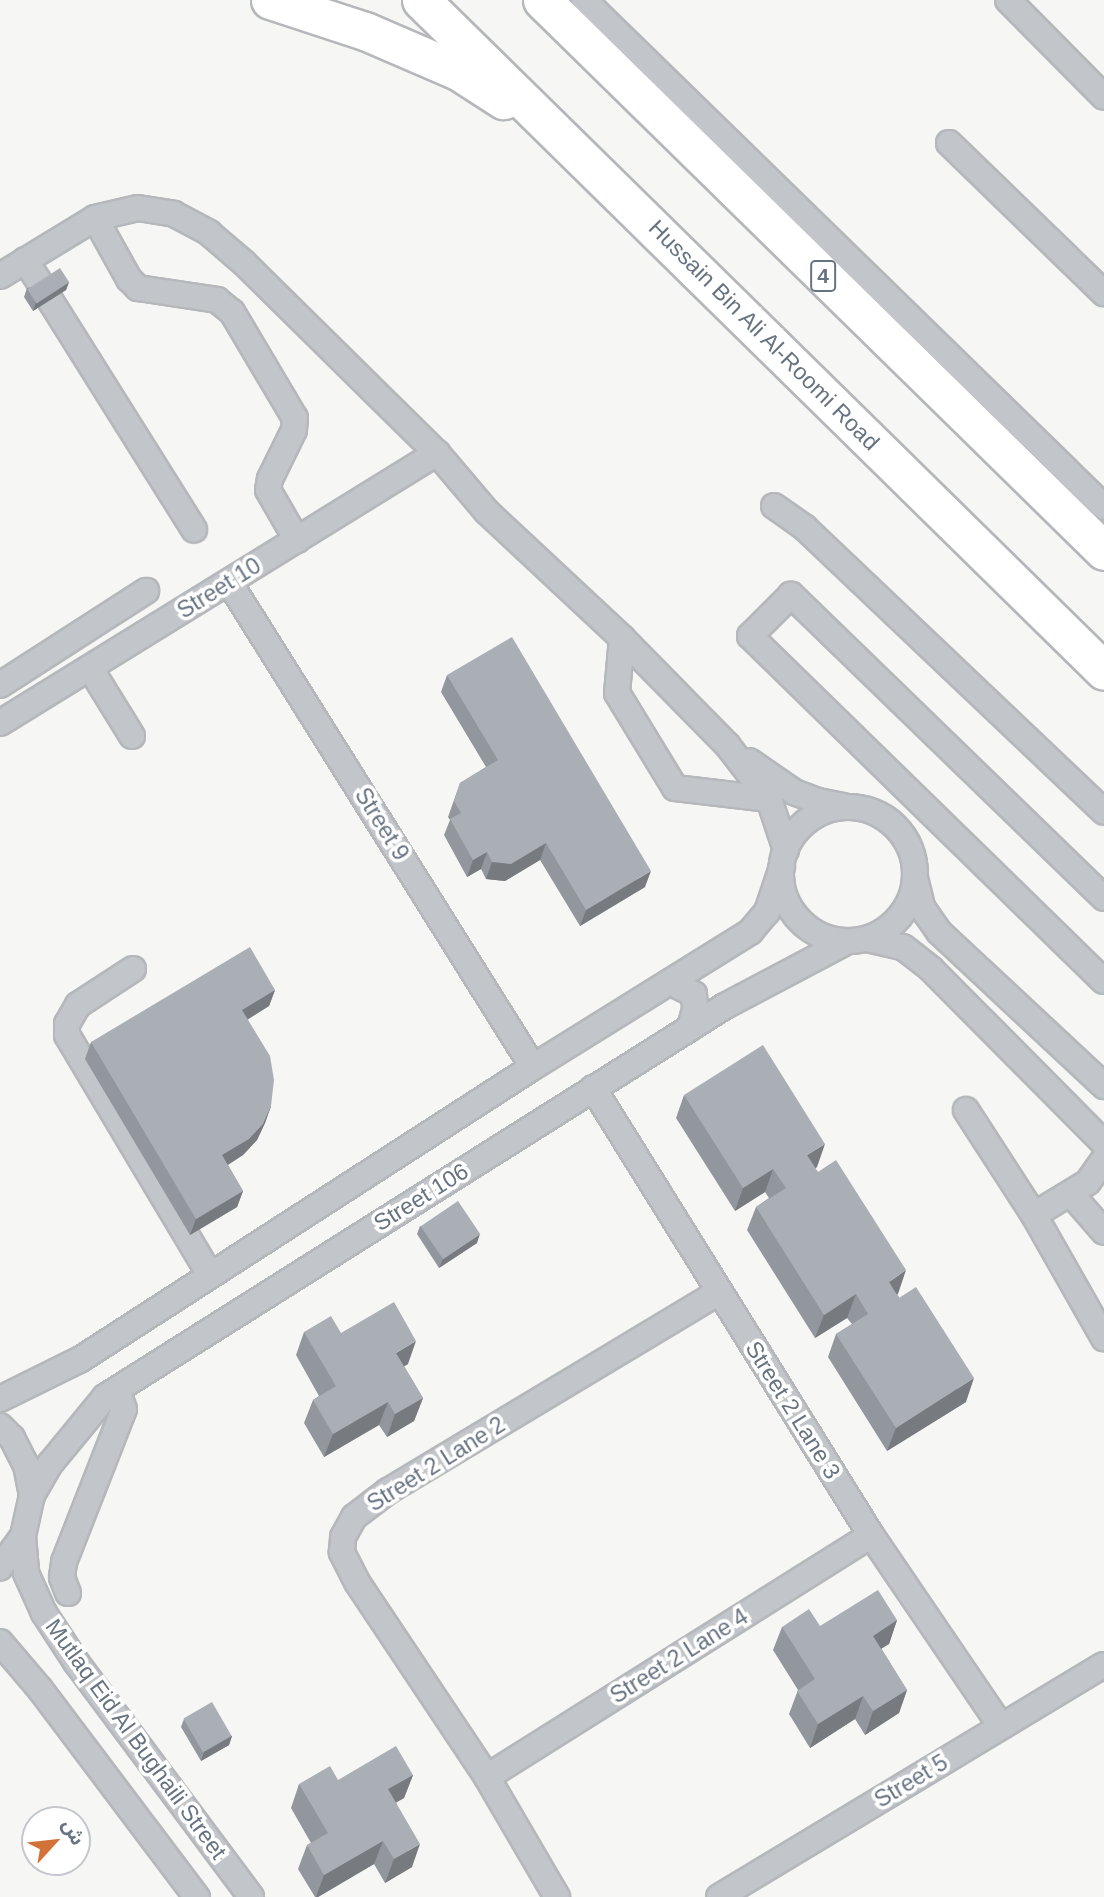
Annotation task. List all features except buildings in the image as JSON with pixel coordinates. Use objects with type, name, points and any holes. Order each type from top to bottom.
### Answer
[{"type":"highway","points":[[270,0],[365,31],[458,71],[571,144]]},
{"type":"highway","name":"Hussain Bin Ali Al-Roomi Road","points":[[421,0],[571,144],[1104,671]]},
{"type":"highway","name":"4","points":[[542,0],[1104,551]]},
{"type":"street","points":[[584,0],[1104,507]]},
{"type":"street","points":[[594,0],[612,27]]},
{"type":"street","points":[[1008,0],[1104,97]]},
{"type":"street","points":[[949,143],[1104,293]]},
{"type":"street","points":[[0,276],[95,218],[138,208],[174,214],[209,233],[244,263],[437,453],[487,512],[622,638],[728,746],[769,799],[784,858],[783,889],[798,918],[825,937],[903,947],[931,969],[1104,1143]]},
{"type":"street","points":[[95,218],[129,279],[138,288],[216,300],[232,312],[293,412],[294,430],[270,479],[268,490],[297,540]]},
{"type":"street","points":[[25,260],[194,530]]},
{"type":"street","name":"Street 10","points":[[0,723],[437,453]]},
{"type":"street","points":[[774,506],[805,528],[1104,812]]},
{"type":"street","name":"Street 9","points":[[229,582],[534,1067]]},
{"type":"street","points":[[0,685],[146,591]]},
{"type":"street","points":[[1104,898],[791,595],[750,636],[1104,981]]},
{"type":"street","points":[[622,638],[617,693],[675,788],[769,799]]},
{"type":"street","points":[[90,668],[132,736]]},
{"type":"street","points":[[728,746],[794,792],[818,801],[863,810],[894,825],[908,844]]},
{"type":"street","points":[[784,858],[796,832],[812,818],[831,809],[863,810],[918,799]]},
{"type":"street","points":[[918,799],[908,844],[923,909],[939,932],[1104,1086]]},
{"type":"street","name":"Street 106","points":[[0,1399],[81,1359],[534,1067],[750,932],[767,912],[784,858]]},
{"type":"street","points":[[856,940],[886,930],[901,916],[911,898],[915,878]]},
{"type":"street","name":"Street 106","points":[[32,1495],[70,1438],[105,1397],[737,999],[856,940]]},
{"type":"street","points":[[133,970],[78,1005],[67,1024],[67,1035],[210,1276]]},
{"type":"street","points":[[670,982],[694,994],[695,1009],[690,1028]]},
{"type":"street","name":"Street 2 Lane 3","points":[[593,1088],[871,1535],[1001,1726]]},
{"type":"street","points":[[966,1110],[1034,1215],[1104,1338]]},
{"type":"street","points":[[1034,1215],[1088,1182],[1104,1159]]},
{"type":"street","points":[[1071,1194],[1103,1226]]},
{"type":"street","name":"Street 2 Lane 2","points":[[557,1897],[487,1777],[357,1581],[342,1552],[343,1537],[354,1517],[388,1491],[719,1292]]},
{"type":"street","points":[[68,1593],[62,1577],[64,1562],[124,1409],[117,1390]]},
{"type":"street","points":[[0,1426],[12,1438],[26,1465],[32,1495],[23,1536],[0,1568]]},
{"type":"street","name":"Street 2 Lane 4","points":[[487,1777],[871,1535]]},
{"type":"street","name":"Mutlaq Eid Al Bughaili Street","points":[[23,1536],[26,1573],[44,1613],[76,1662],[251,1897]]},
{"type":"street","name":"Mutlaq Eid Al Bughaili Street","points":[[0,1642],[48,1700],[197,1897]]},
{"type":"street","name":"Street 5","points":[[719,1897],[1104,1665]]}]
